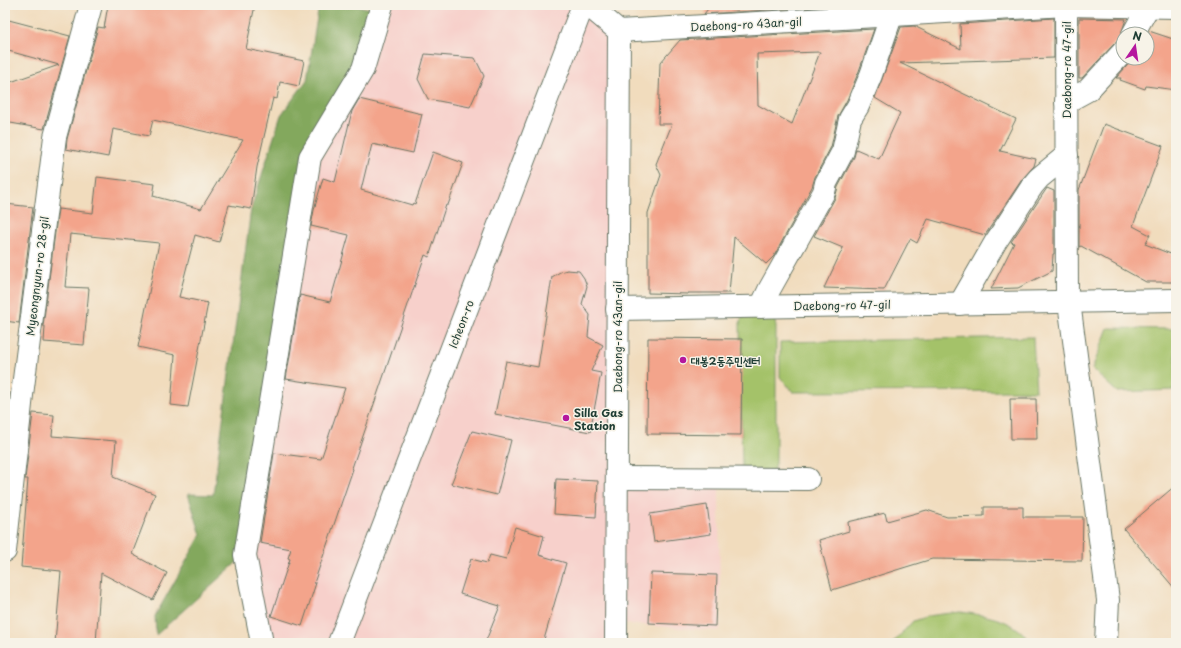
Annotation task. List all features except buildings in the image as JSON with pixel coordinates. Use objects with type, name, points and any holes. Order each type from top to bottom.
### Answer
[{"type":"street","name":"Myeongnyun-ro 28-gil","points":[[5,551],[22,395],[55,137],[91,5]]},
{"type":"street","points":[[262,643],[245,554],[310,157],[363,69],[382,5]]},
{"type":"street","name":"Icheon-ro","points":[[339,643],[583,5]]},
{"type":"street","points":[[588,5],[619,31]]},
{"type":"street","points":[[735,24],[748,5]]},
{"type":"street","name":"Daebong-ro 43an-gil","points":[[616,643],[619,31],[735,24],[894,10],[1066,5],[1148,7],[1174,6]]},
{"type":"street","name":"Daebong-ro 47-gil","points":[[1066,5],[1068,302]]},
{"type":"street","points":[[1137,26],[1148,7]]},
{"type":"street","points":[[761,307],[824,192],[826,183],[843,152],[850,119],[858,106],[871,75],[894,10]]},
{"type":"street","points":[[1066,102],[1088,90],[1115,61]]},
{"type":"street","points":[[960,304],[996,243],[1033,185],[1067,155]]},
{"type":"street","name":"Daebong-ro 47-gil","points":[[618,310],[1176,300]]},
{"type":"street","points":[[1068,302],[1108,600],[1106,643]]},
{"type":"street","points":[[617,478],[808,478]]},
{"type":"shaded area","points":[[382,5],[575,5],[336,643],[262,643],[245,555],[310,157]]},
{"type":"shaded area","points":[[583,5],[619,31],[617,478],[719,479],[720,631],[616,623],[616,643],[339,643]]},
{"type":"green space","points":[[319,5],[354,5],[380,11],[310,157],[245,555],[156,635],[155,616],[201,535],[188,494],[213,495],[251,209],[281,115],[307,80]]},
{"type":"green space","points":[[744,311],[774,317],[776,327],[776,463],[772,475],[742,475],[740,323]]},
{"type":"green space","points":[[1108,328],[1176,329],[1176,390],[1117,392],[1092,369]]},
{"type":"green space","points":[[1033,337],[1036,391],[793,392],[780,377],[780,342]]},
{"type":"green space","points":[[961,612],[982,615],[1000,620],[1017,629],[1025,635],[1031,643],[893,643],[913,621],[928,616]]},
{"type":"place","name":"대봉2동주민센터","points":[[683,360]]},
{"type":"place","name":"Silla Gas Station","points":[[566,418]]}]
